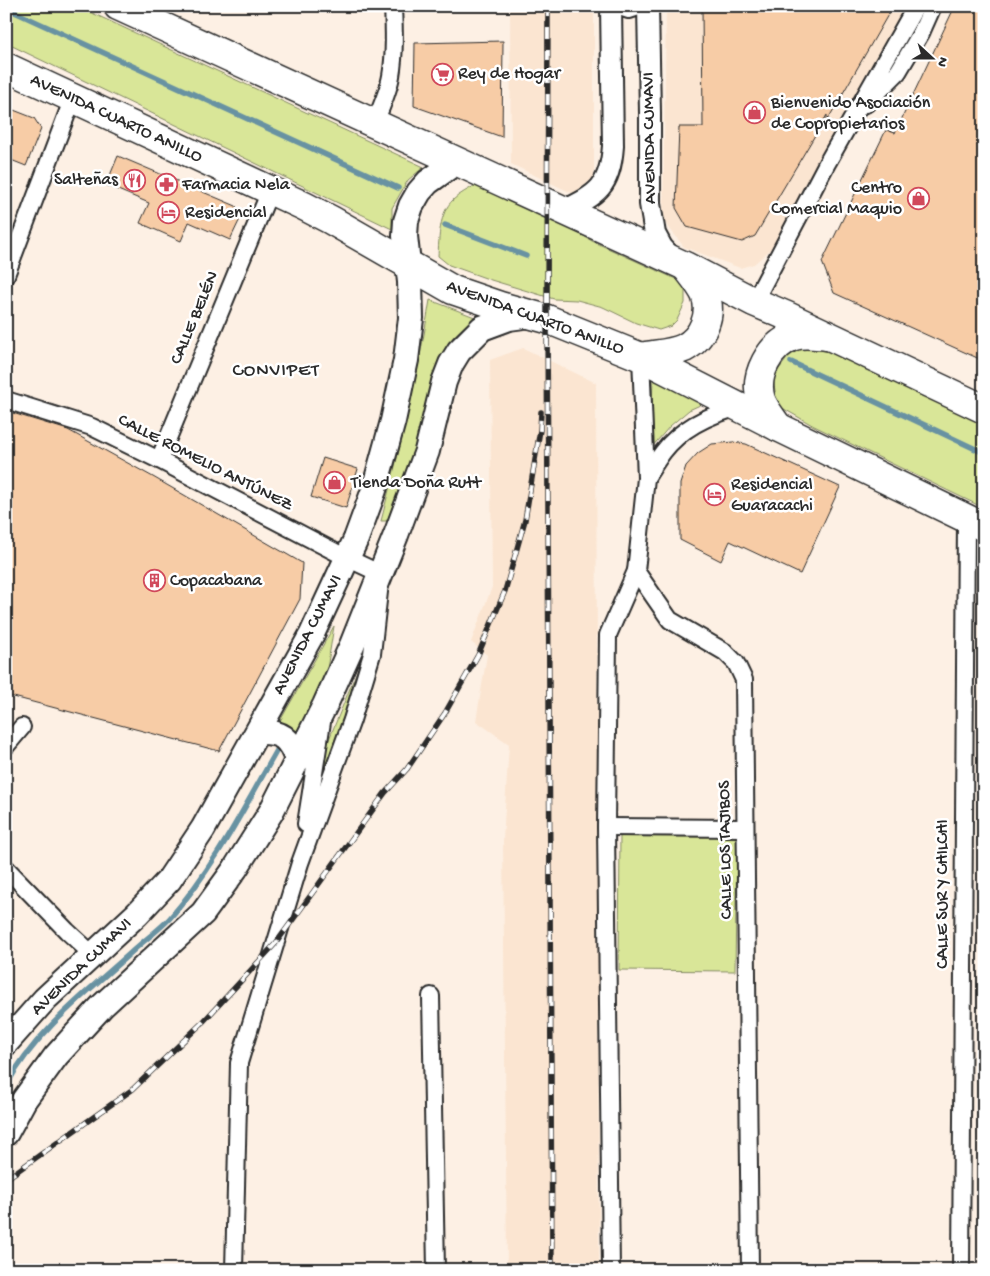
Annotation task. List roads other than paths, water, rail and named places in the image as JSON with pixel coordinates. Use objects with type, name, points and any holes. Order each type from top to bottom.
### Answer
[{"type":"highway","points":[[118,6],[681,264],[754,302],[984,409]]},
{"type":"highway","name":"AVENIDA CUARTO ANILLO","points":[[6,67],[331,220],[453,290],[547,319],[641,357],[778,427],[975,523]]},
{"type":"highway","points":[[641,357],[685,347],[693,341],[704,327],[707,316],[706,296],[696,279],[681,264]]},
{"type":"highway","points":[[778,427],[761,400],[759,389],[760,375],[766,361],[774,350],[795,336],[807,334],[830,337]]},
{"type":"main road","name":"AVENIDA CUMAVI","points":[[6,1044],[45,999],[137,914],[168,880],[204,829],[312,634],[356,539],[374,490],[406,360],[411,318],[410,282],[405,236],[406,221],[411,206],[419,192],[428,182],[456,162]]},
{"type":"main road","points":[[6,1133],[24,1100],[56,1056],[102,1006],[203,913],[235,870],[270,812],[325,705],[352,645],[381,574],[426,451],[444,382],[451,364],[459,351],[482,328],[509,318],[531,315]]},
{"type":"main road","points":[[258,732],[272,732],[284,737],[293,747],[297,760]]},
{"type":"street","points":[[374,124],[391,76],[394,32],[393,6]]},
{"type":"street","name":"AVENIDA CUMAVI","points":[[563,211],[594,194],[601,187],[610,169],[614,146],[611,6]]},
{"type":"street","points":[[623,6],[629,8],[635,6]]},
{"type":"street","name":"AVENIDA CUMAVI","points":[[648,6],[650,204],[655,234],[662,247],[681,264]]},
{"type":"street","points":[[754,302],[854,116],[916,6]]},
{"type":"street","points":[[854,116],[898,72],[921,33],[933,6]]},
{"type":"street","points":[[6,275],[73,98]]},
{"type":"street","name":"CALLE BELÉN","points":[[158,460],[270,191]]},
{"type":"street","points":[[611,1270],[606,827],[608,635],[636,571],[646,478],[641,357]]},
{"type":"street","name":"CALLE ROMELIO ANTÚNEZ","points":[[6,400],[92,427],[381,574]]},
{"type":"street","points":[[646,478],[664,451],[680,435],[708,417],[740,406]]},
{"type":"street","name":"CALLE SUR Y CHILCHI","points":[[961,1270],[975,523]]},
{"type":"street","name":"CALLE LOS TAJIBOS","points":[[636,571],[670,620],[725,652],[736,663],[744,680],[744,828],[748,983],[750,1270]]},
{"type":"street","points":[[234,1270],[239,1063],[300,863],[352,720],[372,654],[381,574]]},
{"type":"street","points":[[300,863],[325,705]]},
{"type":"street","points":[[6,746],[22,727]]},
{"type":"street","points":[[606,827],[744,828]]},
{"type":"street","points":[[6,868],[92,954]]},
{"type":"street","points":[[431,996],[436,1270]]},
{"type":"waterway","points":[[6,8],[398,188]]},
{"type":"waterway","points":[[445,225],[526,256]]},
{"type":"waterway","points":[[791,362],[984,453]]},
{"type":"waterway","points":[[6,1086],[18,1066],[48,1029],[83,995],[170,918],[216,856],[280,745]]},
{"type":"railway","points":[[548,6],[547,319],[552,1270]]},
{"type":"railway","points":[[6,1179],[133,1089],[202,1023],[276,943],[385,793],[407,769],[445,713],[478,655],[505,591],[525,520],[540,430],[541,412]]},
{"type":"place","name":"Rey de Hogar","points":[[442,74]]},
{"type":"place","name":"Bienvenido Asociación de Copropietarios","points":[[755,113]]},
{"type":"place","name":"Salteñas","points":[[134,180]]},
{"type":"place","name":"Farmacia Nela","points":[[166,185]]},
{"type":"place","name":"Centro Comercial Maquio","points":[[918,198]]},
{"type":"place","name":"Residencial","points":[[169,213]]},
{"type":"place","name":"Tienda Doña Rutt","points":[[335,483]]},
{"type":"place","name":"Residencial Guaracachi","points":[[715,495]]},
{"type":"place","name":"Copacabana","points":[[154,581]]},
{"type":"district","name":"CONVIPET","points":[[276,371]]}]
